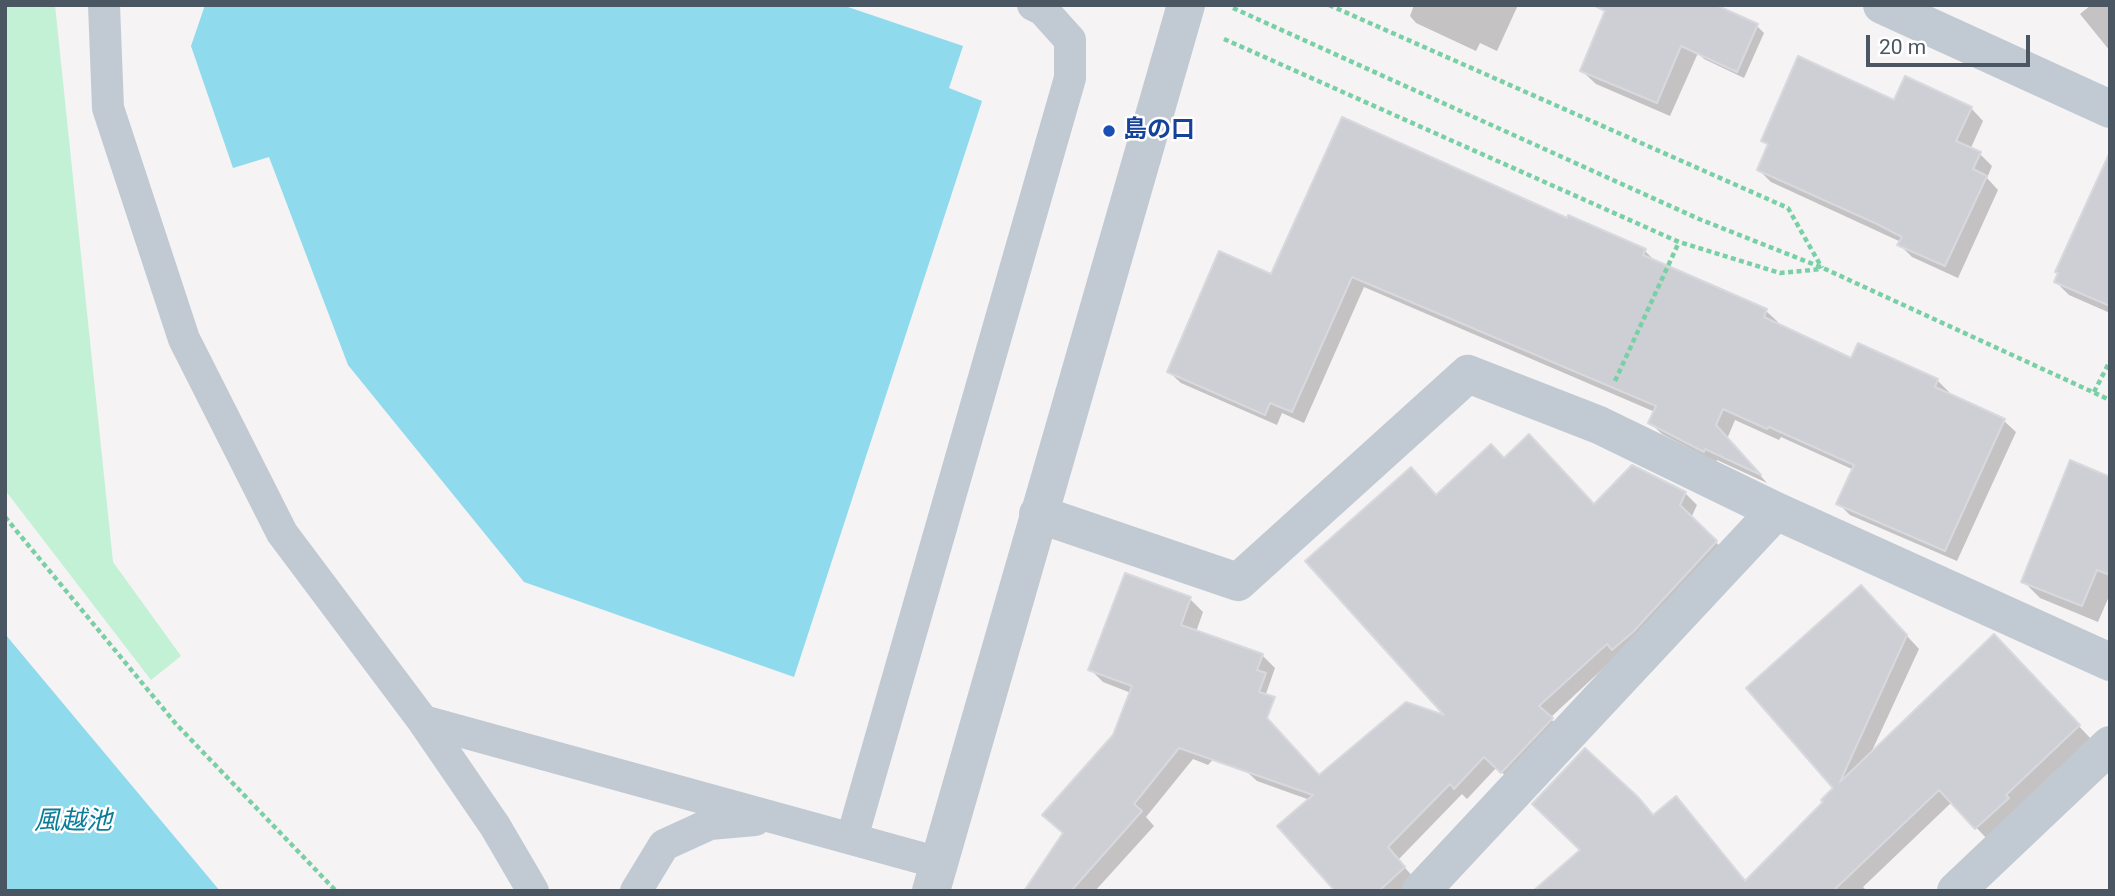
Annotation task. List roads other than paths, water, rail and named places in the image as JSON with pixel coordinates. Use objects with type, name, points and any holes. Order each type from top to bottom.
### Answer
[{"type":"street","points":[[1882,5],[2110,109]]},
{"type":"street","points":[[935,877],[1184,14]]},
{"type":"street","points":[[1038,514],[1238,582],[1468,374],[1599,425],[1776,511],[2110,663]]},
{"type":"street","points":[[1421,891],[1776,511]]},
{"type":"street","points":[[1956,891],[2110,745]]},
{"type":"lane","points":[[104,5],[108,108],[184,339],[282,533],[423,721],[495,826],[533,891]]},
{"type":"lane","points":[[852,838],[1070,78],[1070,40],[1044,10],[1033,5]]},
{"type":"lane","points":[[423,721],[852,838],[935,877]]},
{"type":"lane","points":[[636,891],[664,845],[710,824],[780,818]]},
{"type":"water","points":[[205,5],[842,5],[963,46],[949,88],[982,101],[794,677],[524,582],[348,365],[269,157],[233,168],[191,46]]},
{"type":"water","name":"風越池","points":[[5,634],[220,891],[5,891]]},
{"type":"place","name":"島の口","points":[[1109,131]]}]
